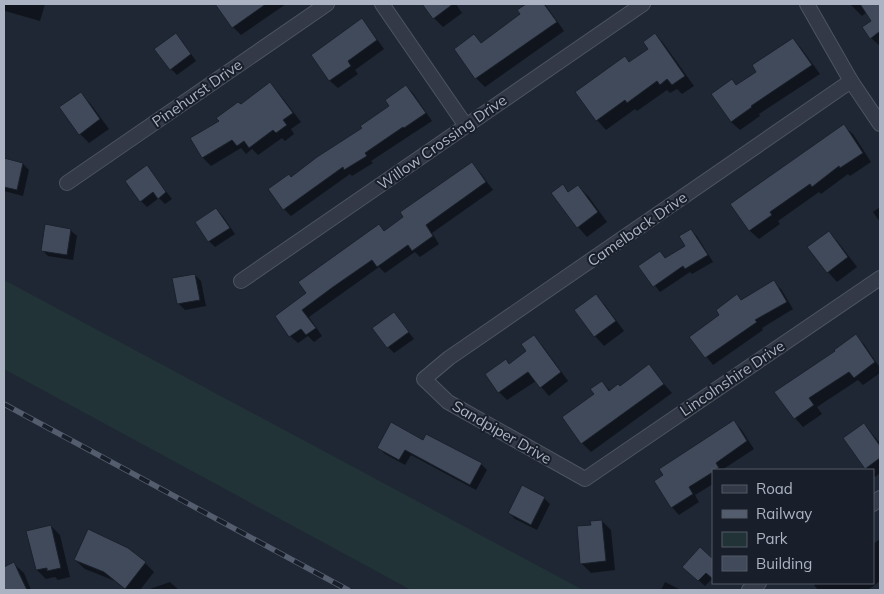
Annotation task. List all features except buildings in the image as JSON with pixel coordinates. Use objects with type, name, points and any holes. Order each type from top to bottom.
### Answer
[{"type":"street","name":"Pinehurst Drive","points":[[67,183],[327,4]]},
{"type":"street","points":[[382,4],[466,126]]},
{"type":"street","name":"Willow Crossing Drive","points":[[240,281],[643,4]]},
{"type":"street","points":[[807,4],[851,81],[880,124]]},
{"type":"street","name":"Camelback Drive","points":[[424,379],[449,358],[851,81]]},
{"type":"street","name":"Lincolnshire Drive","points":[[584,479],[880,278]]},
{"type":"street","name":"Sandpiper Drive","points":[[424,379],[448,402],[584,479]]},
{"type":"green space","points":[[4,280],[583,590],[411,590],[4,369]]},
{"type":"railway","points":[[4,404],[348,590]]}]
